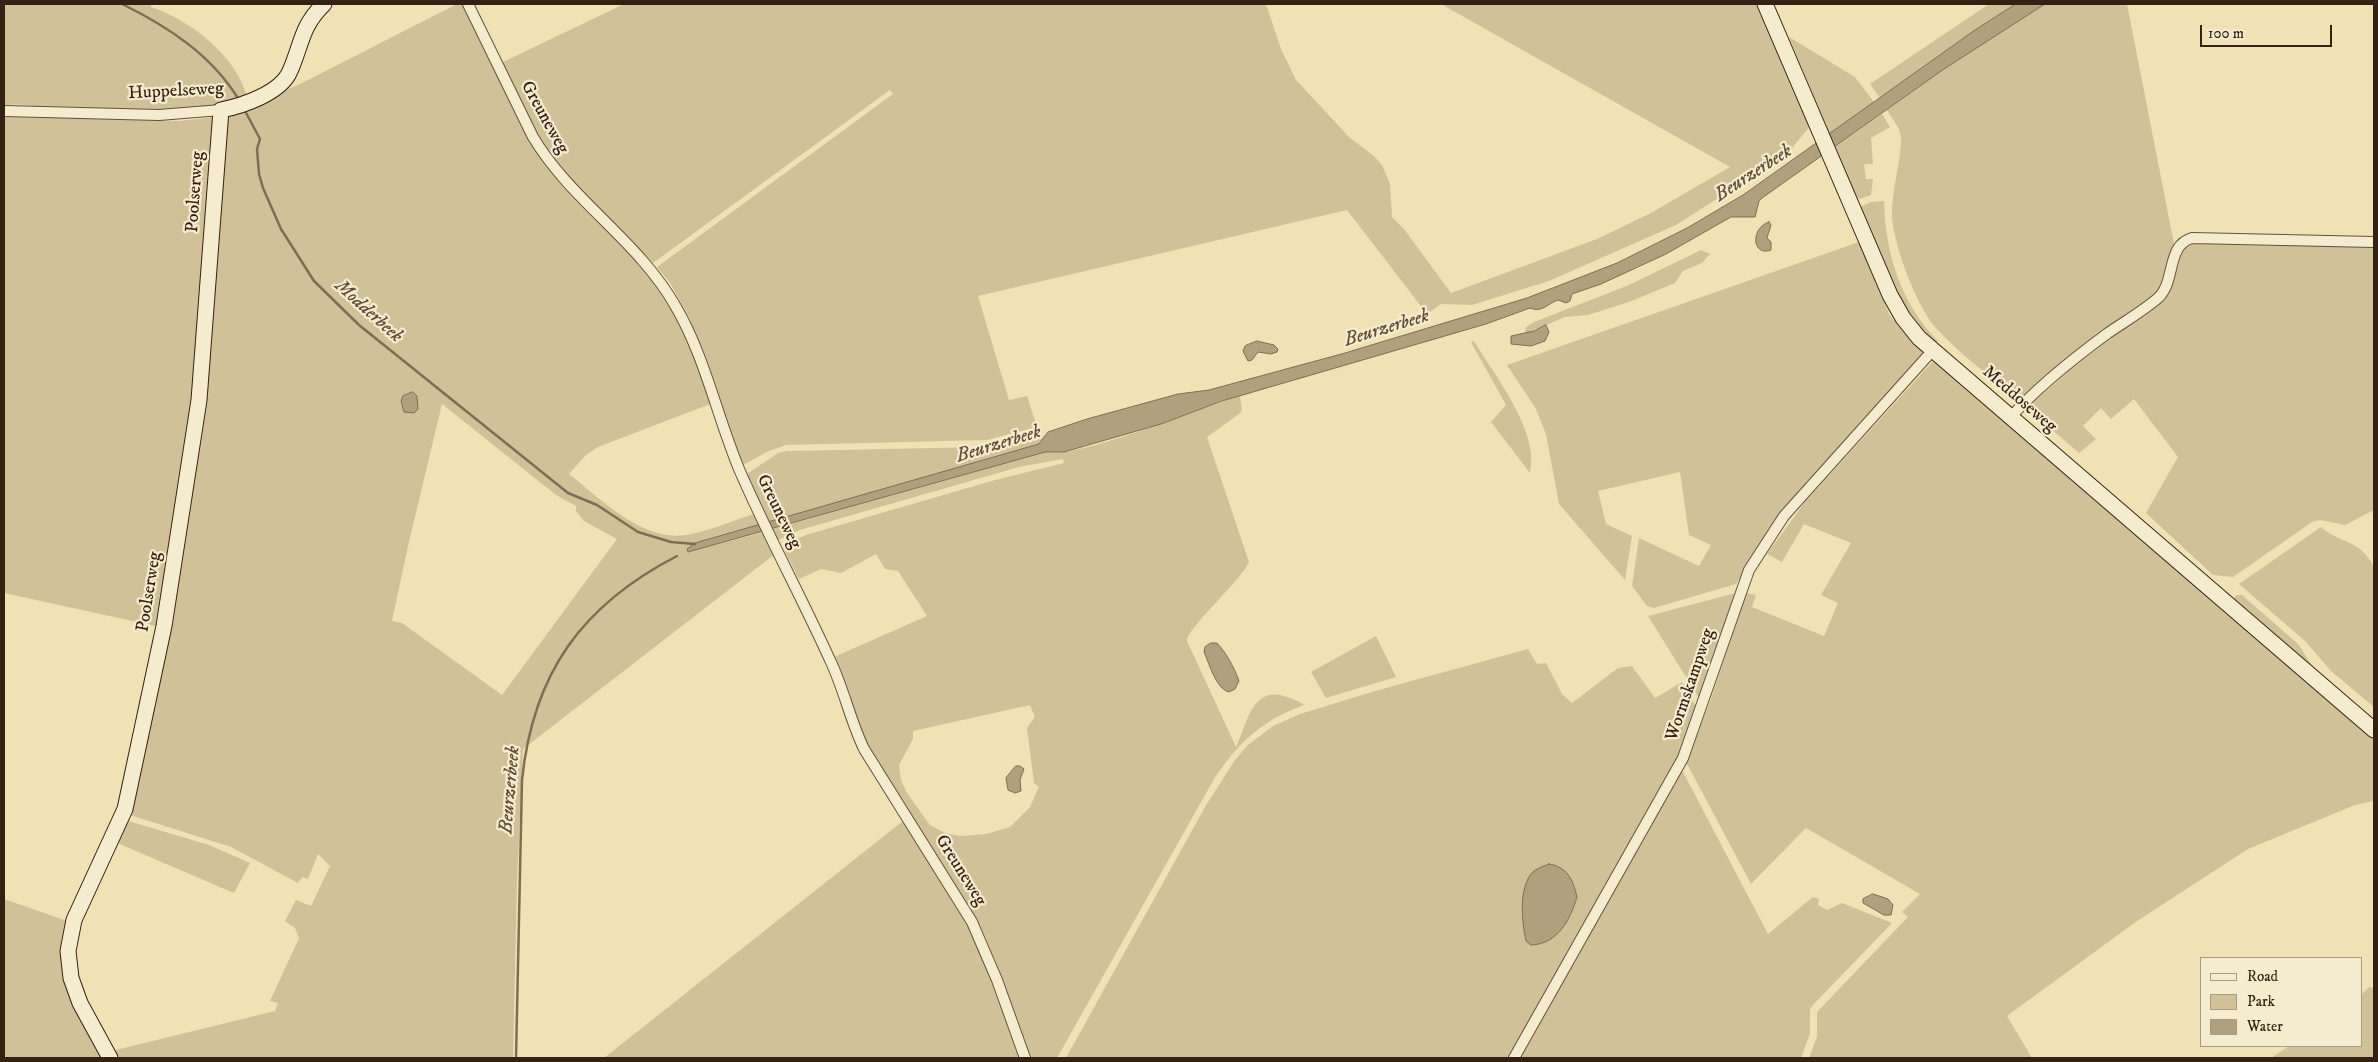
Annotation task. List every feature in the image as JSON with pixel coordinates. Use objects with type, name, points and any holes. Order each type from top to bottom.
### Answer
[{"type":"street","name":"Huppelseweg","points":[[4,111],[159,114],[235,106],[265,94],[283,82],[290,73],[303,32],[311,16],[324,4]]},
{"type":"street","name":"Greuneweg","points":[[468,4],[545,158],[585,203],[638,253],[676,305],[688,328],[739,468],[834,668],[855,730],[864,749],[972,922],[997,980],[1025,1058]]},
{"type":"street","name":"Meddoseweg","points":[[1766,4],[1890,295],[1903,318],[1919,338],[2374,730]]},
{"type":"street","name":"Poolserweg","points":[[110,1058],[80,1003],[71,978],[68,951],[74,920],[125,810],[164,626],[199,400],[235,106]]},
{"type":"street","points":[[2010,418],[2082,353],[2158,298],[2168,283],[2178,246],[2185,240],[2192,238],[2374,242]]},
{"type":"street","name":"Wormskampweg","points":[[1514,1058],[1683,758],[1749,570],[1784,516],[1933,350]]},
{"type":"green space","points":[[4,4],[151,4],[151,7],[181,21],[210,41],[233,67],[247,97],[201,108],[153,111],[57,108],[17,104],[4,105]]},
{"type":"green space","points":[[457,4],[465,4],[533,142],[668,289],[713,403],[598,447],[586,455],[569,474],[608,506],[638,525],[654,532],[686,535],[757,513],[761,525],[695,543],[688,552],[764,532],[775,554],[523,749],[517,882],[513,1058],[115,1058],[112,1051],[275,1011],[278,1003],[270,1001],[299,938],[295,928],[285,921],[296,900],[311,906],[330,866],[318,854],[308,879],[302,877],[298,883],[231,847],[127,814],[163,652],[224,117],[302,83]],"holes":[[[442,404],[556,495],[576,506],[576,511],[584,521],[617,539],[502,695],[402,623],[392,621]]]},
{"type":"green space","points":[[624,4],[1266,4],[1281,49],[1296,80],[1350,138],[1374,156],[1382,165],[1390,184],[1392,217],[1404,229],[1451,293],[1597,239],[1651,213],[1730,167],[1441,4],[1758,4],[1811,125],[1787,154],[1676,225],[1549,281],[1472,305],[1441,304],[1427,314],[1347,210],[978,296],[1009,400],[1027,396],[1037,427],[987,440],[786,445],[769,451],[743,465],[689,317],[670,283],[657,267],[893,94],[890,90],[653,263],[564,174],[540,141],[501,63]]},
{"type":"green space","points":[[1989,4],[2016,4],[1975,30],[1880,98],[1870,84]]},
{"type":"green space","points":[[2045,4],[2127,4],[2175,249],[2161,292],[2021,403],[1965,356],[1935,327],[1921,305],[1907,275],[1901,259],[1892,217],[1901,138],[1899,129],[1887,110],[1944,69]]},
{"type":"green space","points":[[1789,37],[1855,77],[1874,102],[1830,134]]},
{"type":"green space","points":[[1882,114],[1890,127],[1871,138],[1873,164],[1864,164],[1866,179],[1873,179],[1871,195],[1860,199],[1856,197],[1835,147]]},
{"type":"green space","points":[[4,116],[179,121],[216,117],[204,326],[160,627],[4,593]]},
{"type":"green space","points":[[1884,201],[1888,240],[1897,277],[1914,311],[1938,341],[1936,343],[1922,329],[1900,297],[1860,207],[1871,202]]},
{"type":"green space","points":[[1859,242],[1890,316],[1922,352],[1921,356],[1795,499],[1736,584],[1654,608],[1647,606],[1632,586],[1639,538],[1699,566],[1711,545],[1689,535],[1680,472],[1598,491],[1606,524],[1632,536],[1625,580],[1559,504],[1546,434],[1536,409],[1507,365]]},
{"type":"green space","points":[[2191,243],[2374,244],[2374,510],[2345,525],[2320,520],[2312,522],[2233,577],[2213,575],[2146,513],[2178,457],[2134,399],[2111,419],[2101,408],[2083,426],[2096,439],[2079,453],[2027,408],[2071,369],[2155,304],[2181,248]]},
{"type":"green space","points":[[1701,250],[1710,254],[1702,263],[1683,271],[1675,283],[1629,302],[1588,315],[1565,317],[1525,334],[1526,327],[1534,322],[1629,285]]},
{"type":"green space","points":[[1474,341],[1522,422],[1528,439],[1531,457],[1530,473],[1491,422],[1506,405],[1471,342]]},
{"type":"green space","points":[[1933,361],[2374,738],[2374,801],[2355,805],[2248,849],[2137,921],[2007,1016],[2032,1058],[1809,1058],[1817,1037],[1817,1012],[1908,917],[1902,912],[1920,894],[1806,828],[1751,884],[1686,762],[1710,702],[1746,593],[1756,595],[1752,607],[1824,636],[1838,603],[1821,595],[1851,543],[1804,524],[1782,562],[1767,554],[1805,502]]},
{"type":"green space","points":[[1240,396],[1242,410],[1239,414],[1207,437],[1249,562],[1236,581],[1195,626],[1187,641],[1236,747],[1252,709],[1258,701],[1266,696],[1275,694],[1298,701],[1304,705],[1275,718],[1252,734],[1223,766],[1057,1058],[1029,1058],[985,938],[952,881],[879,767],[868,746],[834,657],[927,616],[898,571],[885,569],[876,554],[841,573],[821,569],[799,579],[783,548],[791,541],[809,534],[995,480],[1064,463],[1063,459],[1019,467],[800,530],[778,540],[773,529],[1045,452],[1060,453],[1110,441]],"holes":[[[1030,705],[1035,717],[1027,728],[1034,783],[1039,787],[1030,807],[1010,827],[986,834],[961,836],[945,833],[930,825],[907,793],[901,780],[899,765],[913,739],[913,731]]]},
{"type":"green space","points":[[1040,433],[1044,436],[1040,444],[769,522],[747,474],[778,453],[787,451],[984,447]]},
{"type":"green space","points":[[2321,527],[2336,537],[2356,546],[2368,557],[2374,567],[2374,707],[2331,671],[2305,641],[2239,584]]},
{"type":"green space","points":[[1736,593],[1701,701],[1648,616]]},
{"type":"green space","points":[[2237,595],[2242,595],[2298,644],[2315,670],[2232,599]]},
{"type":"green space","points":[[1376,636],[1396,677],[1326,698],[1311,672]]},
{"type":"green space","points":[[1528,649],[1537,664],[1546,663],[1562,694],[1572,703],[1618,668],[1632,666],[1655,698],[1682,682],[1696,707],[1680,753],[1636,830],[1610,884],[1508,1058],[1066,1058],[1205,807],[1235,760],[1248,745],[1273,726],[1300,714],[1375,691]]},
{"type":"green space","points":[[1682,770],[1768,934],[1813,897],[1819,899],[1818,905],[1827,910],[1842,903],[1892,923],[1810,1009],[1810,1034],[1801,1058],[1520,1058]]},
{"type":"green space","points":[[125,820],[209,845],[250,863],[234,893],[115,842]]},
{"type":"green space","points":[[903,821],[970,930],[991,978],[1020,1058],[604,1058]]},
{"type":"green space","points":[[4,899],[70,922],[65,952],[107,1058],[4,1058]]},
{"type":"green space","points":[[2369,987],[2374,988],[2374,1058],[2271,1058],[2288,1047],[2363,1047],[2363,993]]},
{"type":"water","name":"Beurzerbeek","points":[[2016,4],[2045,4],[1944,69],[1762,198],[1759,201],[1755,217],[1731,217],[1666,254],[1601,284],[1572,294],[1570,301],[1566,303],[1558,300],[1541,309],[1530,308],[1486,324],[1222,401],[1161,424],[1064,452],[1045,452],[688,552],[687,549],[695,543],[1039,444],[1048,432],[1087,419],[1178,394],[1209,390],[1345,353],[1527,298],[1617,263],[1687,228],[1743,195],[1975,30]]},
{"type":"water","points":[[1769,222],[1771,225],[1767,238],[1771,242],[1771,250],[1765,251],[1757,246],[1756,235],[1763,225]]},
{"type":"water","points":[[1546,325],[1549,332],[1545,341],[1531,346],[1511,344],[1511,336],[1534,331]]},
{"type":"water","points":[[1257,341],[1274,345],[1278,349],[1277,352],[1271,354],[1258,352],[1252,360],[1248,361],[1243,351],[1245,346]]},
{"type":"water","points":[[413,392],[417,396],[418,409],[414,413],[404,412],[401,401],[403,396]]},
{"type":"water","points":[[1211,643],[1217,643],[1224,652],[1239,681],[1235,689],[1229,692],[1220,686],[1204,652],[1205,647]]},
{"type":"water","points":[[1016,766],[1024,769],[1020,780],[1021,791],[1015,793],[1008,790],[1006,778]]},
{"type":"water","points":[[1549,864],[1565,871],[1571,879],[1577,897],[1571,914],[1562,929],[1549,940],[1531,945],[1526,941],[1523,925],[1522,908],[1524,892],[1531,874]]},
{"type":"water","points":[[1873,894],[1888,899],[1893,905],[1891,915],[1884,915],[1863,903],[1863,899]]},
{"type":"waterway","name":"Modderbeek","points":[[122,4],[172,32],[187,43],[216,69],[239,100]]},
{"type":"waterway","name":"Modderbeek","points":[[244,109],[260,139],[257,149],[259,174],[281,229],[314,281],[359,325],[568,493],[597,505],[638,532],[671,542],[695,544]]},
{"type":"waterway","name":"Beurzerbeek","points":[[516,1058],[522,780],[528,742],[538,707],[551,675],[568,646],[589,620],[614,597],[644,575],[677,556]]}]
